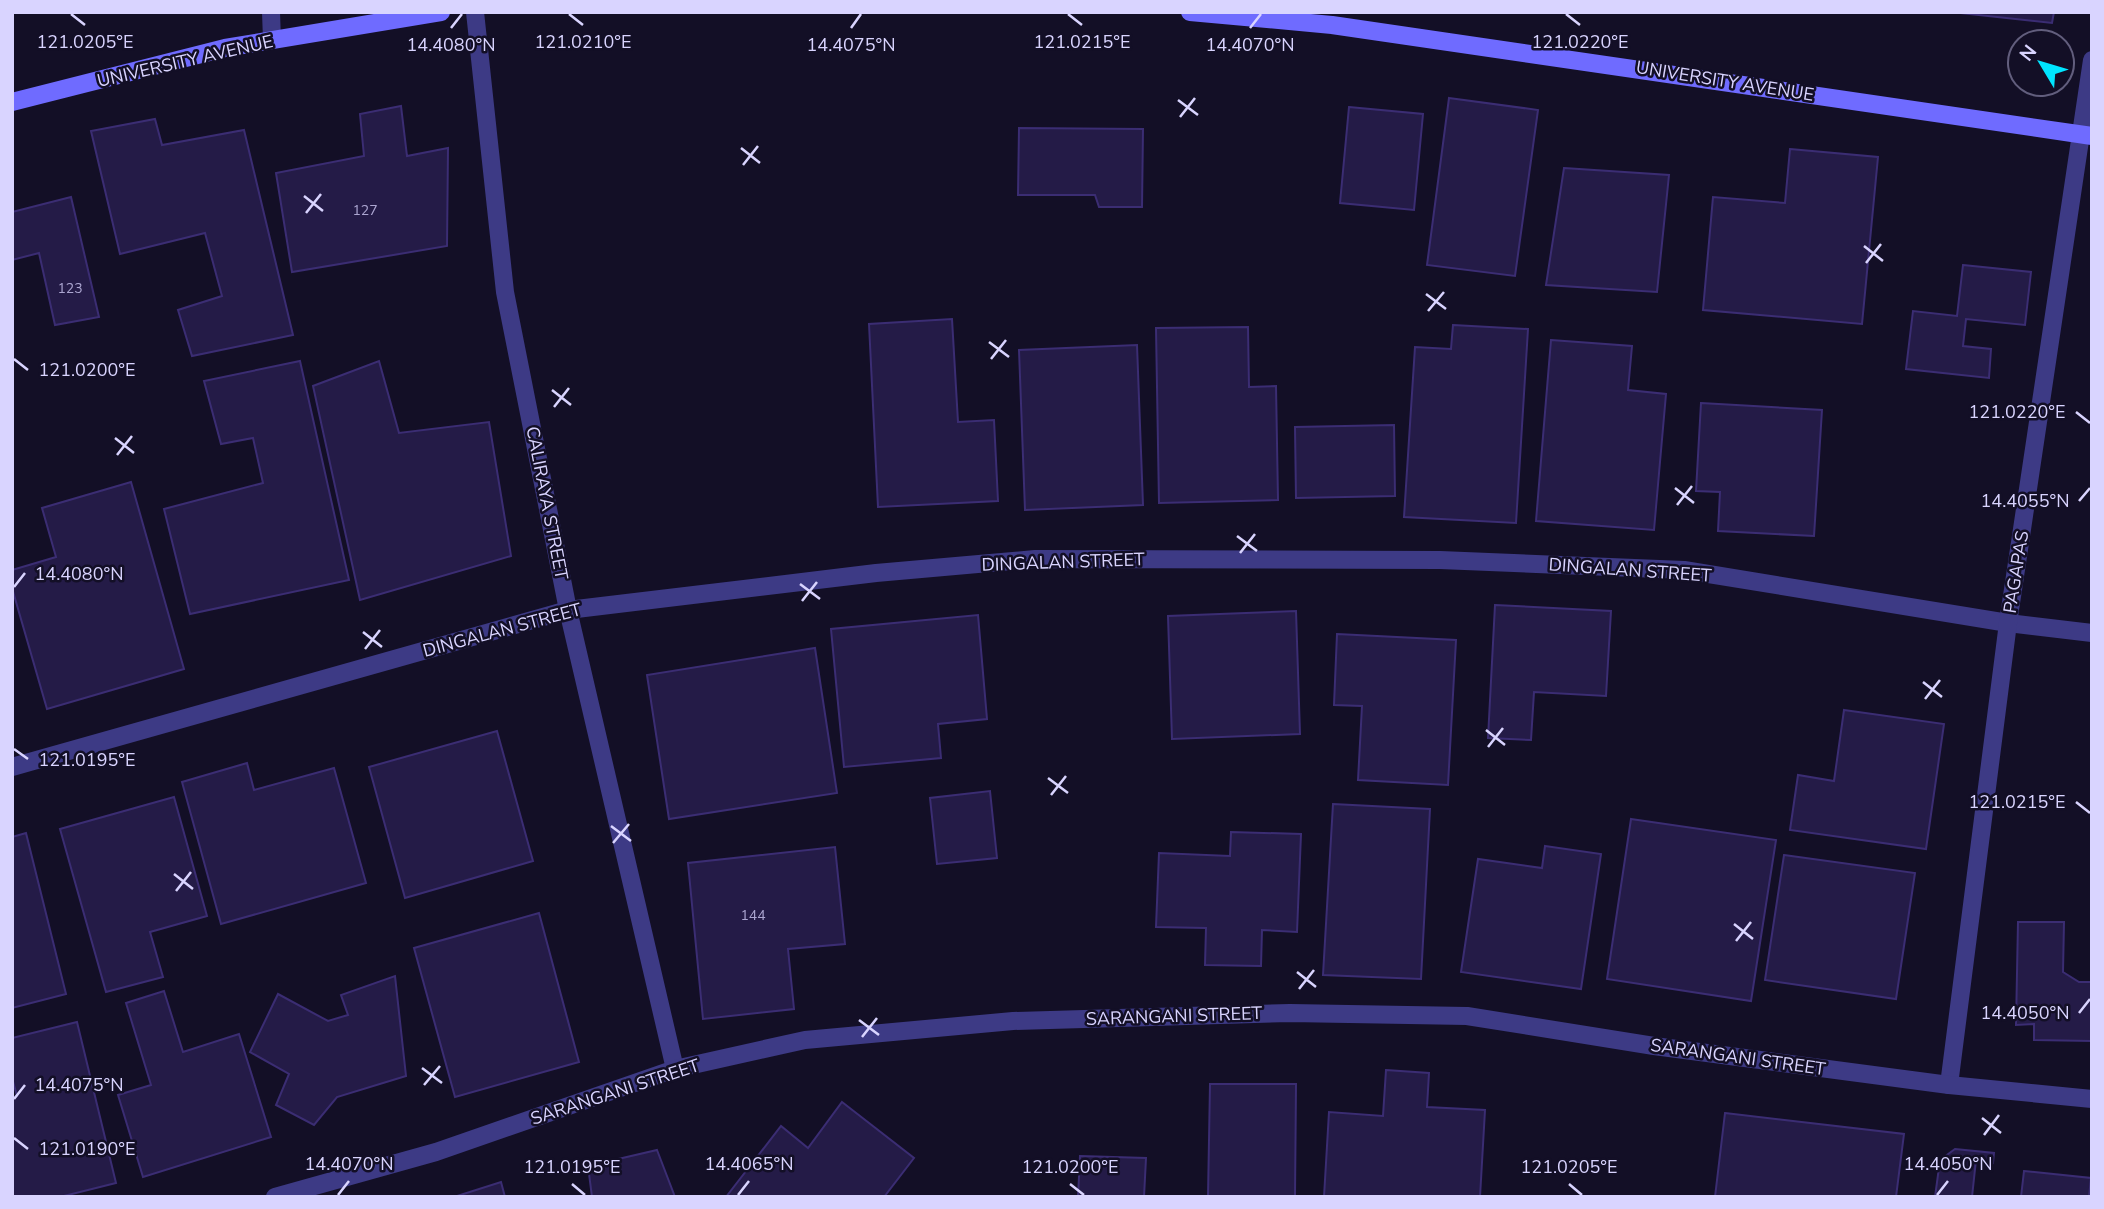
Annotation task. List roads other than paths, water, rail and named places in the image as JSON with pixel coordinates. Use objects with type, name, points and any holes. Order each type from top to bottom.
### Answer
[{"type":"street","points":[[271,12],[272,40]]},
{"type":"street","name":"UNIVERSITY AVENUE","points":[[12,102],[225,48],[398,16],[441,12]]},
{"type":"street","name":"CALIRAYA STREET","points":[[475,12],[505,292],[568,610],[675,1069]]},
{"type":"street","name":"UNIVERSITY AVENUE","points":[[1190,12],[1332,25],[2086,135]]},
{"type":"street","name":"PAGAPAS","points":[[1949,1085],[2008,623],[2086,135],[2092,60]]},
{"type":"street","name":"DINGALAN STREET","points":[[12,767],[568,610],[876,573],[1035,559],[1426,560],[1684,570],[2008,623],[2092,633]]},
{"type":"street","name":"SARANGANI STREET","points":[[275,1197],[436,1152],[675,1069],[805,1040],[1013,1021],[1290,1013],[1467,1016],[1654,1046],[1949,1085],[2092,1099]]}]
